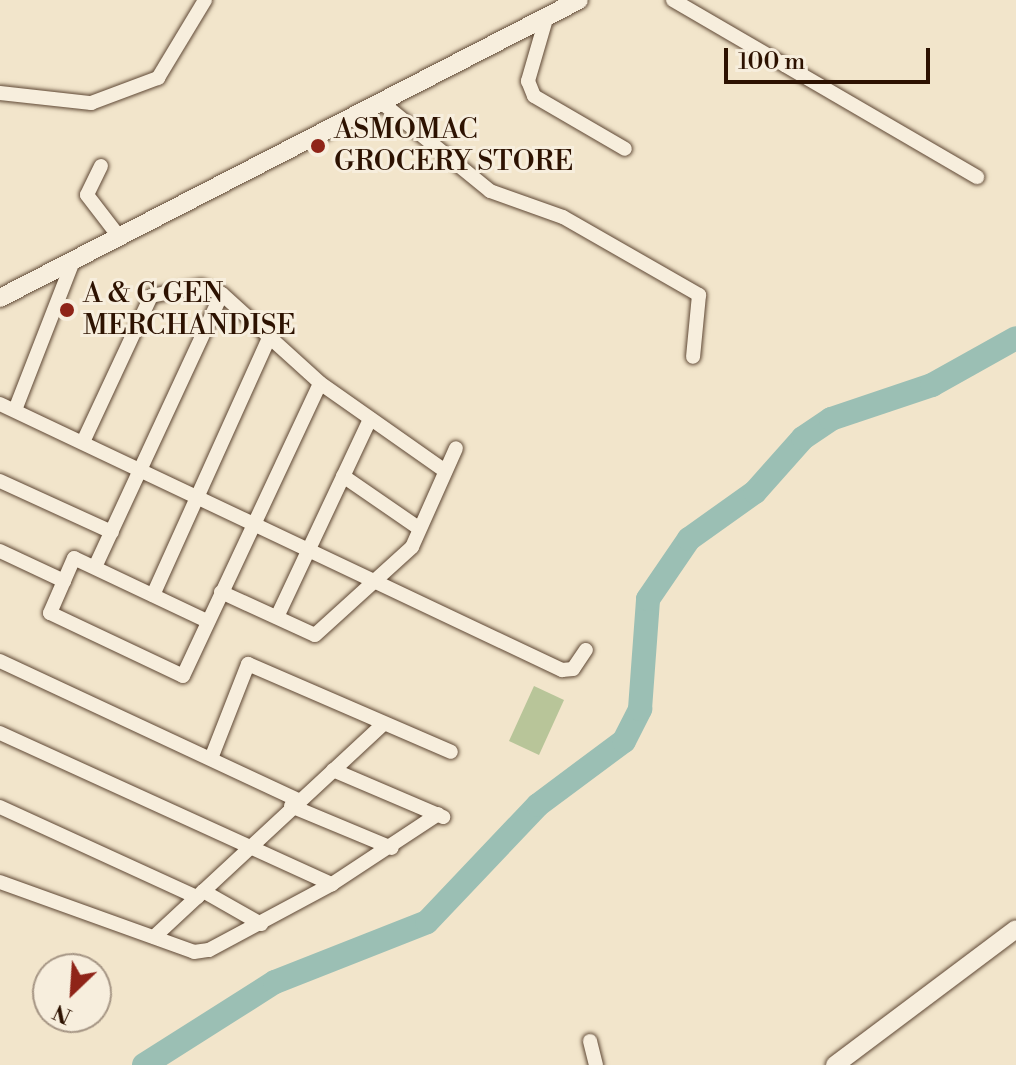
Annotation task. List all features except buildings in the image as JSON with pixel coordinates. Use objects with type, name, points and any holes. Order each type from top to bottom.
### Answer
[{"type":"street","points":[[0,93],[91,103],[158,78],[205,0]]},
{"type":"street","points":[[0,298],[72,264],[579,0]]},
{"type":"street","points":[[673,0],[977,177]]},
{"type":"street","points":[[546,19],[528,81],[534,96],[625,149]]},
{"type":"street","points":[[381,102],[490,191],[546,208],[699,295],[693,357]]},
{"type":"street","points":[[101,166],[87,195],[120,238]]},
{"type":"street","points":[[15,410],[72,264]]},
{"type":"street","points":[[83,442],[156,291],[201,286],[222,294],[320,383],[445,471]]},
{"type":"street","points":[[95,567],[222,294]]},
{"type":"street","points":[[153,595],[269,338]]},
{"type":"street","points":[[207,621],[74,558],[50,613],[183,676],[320,383]]},
{"type":"street","points":[[0,404],[254,521],[372,582],[562,670],[586,650]]},
{"type":"street","points":[[277,617],[312,549],[370,419]]},
{"type":"street","points":[[221,592],[315,635],[412,547],[417,527],[456,448]]},
{"type":"street","points":[[343,476],[417,527]]},
{"type":"street","points":[[0,481],[112,532]]},
{"type":"street","points":[[0,551],[64,581]]},
{"type":"street","points":[[0,661],[212,756],[295,803],[392,848]]},
{"type":"street","points":[[212,756],[248,664],[382,725],[451,752]]},
{"type":"street","points":[[154,937],[382,725]]},
{"type":"street","points":[[0,733],[247,849],[332,884]]},
{"type":"street","points":[[0,882],[154,937],[209,950],[332,884],[440,816],[333,770]]},
{"type":"street","points":[[0,807],[200,894],[261,924]]},
{"type":"street","points":[[835,1065],[1016,929]]},
{"type":"street","points":[[590,1041],[596,1065]]},
{"type":"green space","points":[[534,686],[564,700],[539,755],[509,741]]},
{"type":"waterway","points":[[144,1065],[275,982],[427,922],[538,805],[624,741],[640,709],[648,599],[689,539],[755,492],[803,438],[831,419],[932,385],[1016,338]]},
{"type":"place","name":"ASMOMAC GROCERY STORE","points":[[318,146]]},
{"type":"place","name":"A & G GEN MERCHANDISE","points":[[67,310]]}]
